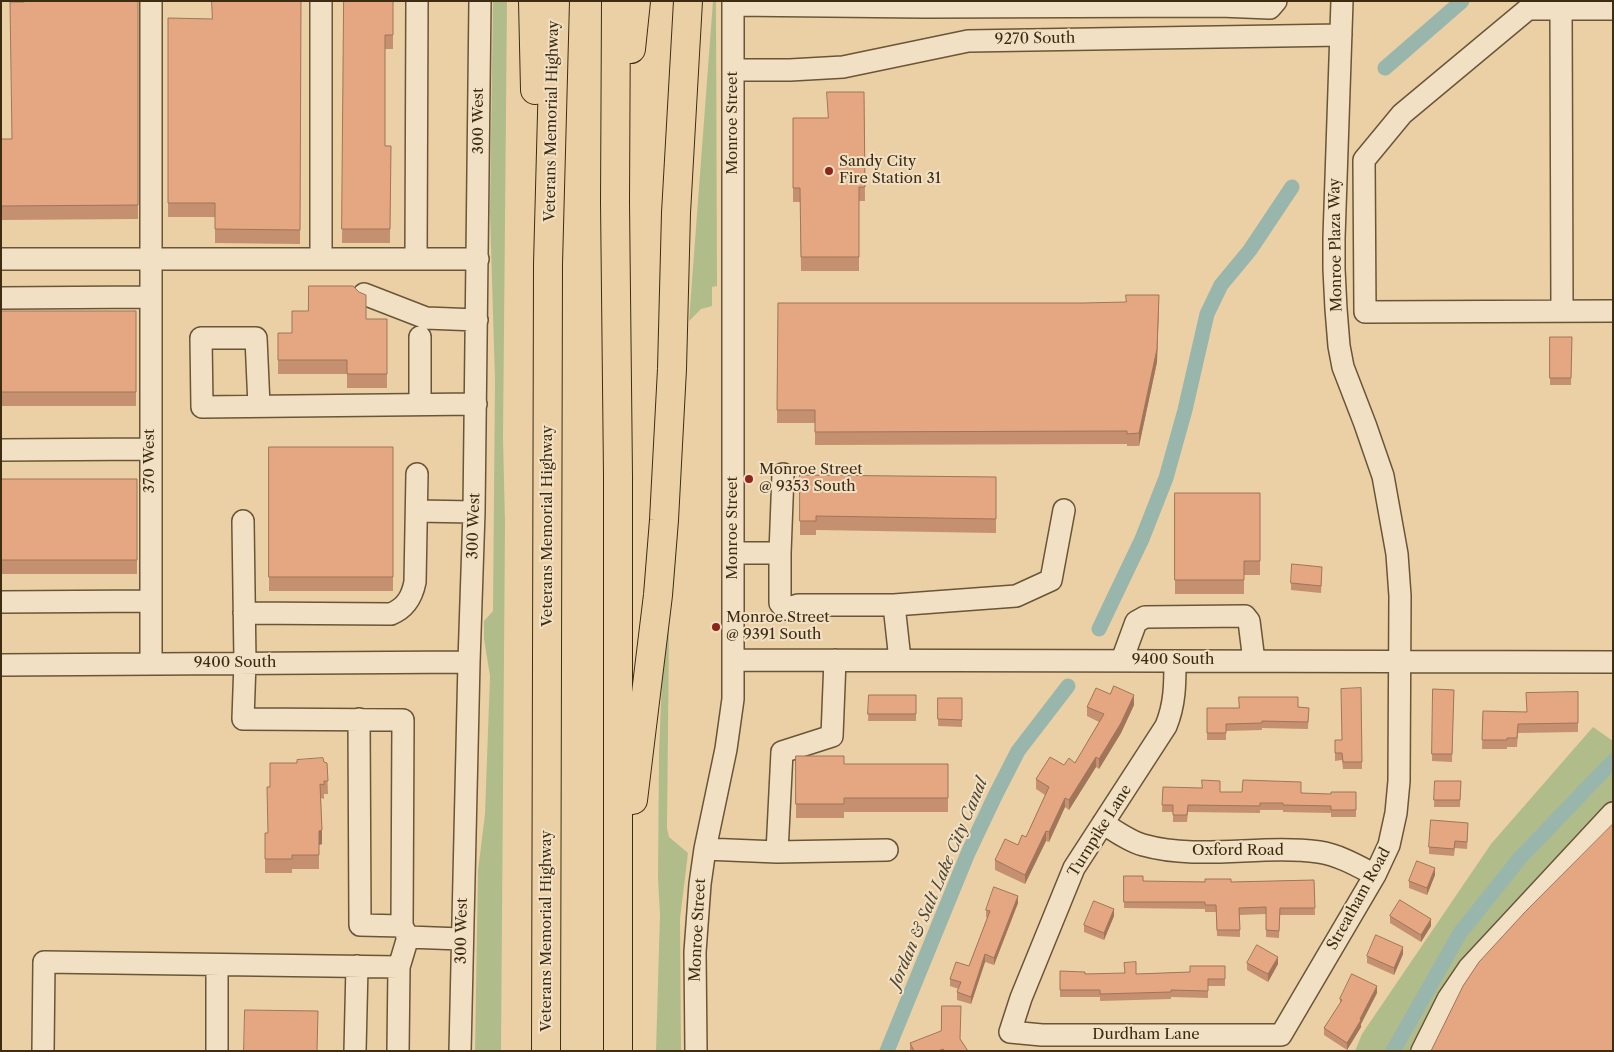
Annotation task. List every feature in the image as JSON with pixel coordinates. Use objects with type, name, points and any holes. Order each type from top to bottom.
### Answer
[{"type":"highway","points":[[532,1],[536,98],[548,264]]},
{"type":"highway","name":"Veterans Memorial Highway","points":[[546,1051],[548,264],[555,1]]},
{"type":"highway","points":[[616,1],[618,1051]]},
{"type":"highway","points":[[615,202],[636,1]]},
{"type":"highway","points":[[619,1003],[630,831],[658,595],[664,520],[672,369],[676,213],[688,1]]},
{"type":"street","name":"370 West","points":[[151,1],[151,664]]},
{"type":"street","points":[[321,1],[321,258]]},
{"type":"street","points":[[416,258],[417,1]]},
{"type":"street","name":"300 West","points":[[460,1051],[468,662],[474,512],[480,1]]},
{"type":"street","points":[[733,3],[923,7],[1220,6],[1270,8],[1276,1]]},
{"type":"street","name":"Monroe Plaza Way","points":[[1342,1],[1334,254],[1339,346],[1343,367],[1380,467],[1390,513],[1397,554],[1400,596],[1399,661]]},
{"type":"street","name":"Monroe Street","points":[[696,1051],[696,927],[705,849],[726,749],[733,699],[733,3]]},
{"type":"street","points":[[1613,10],[1528,10],[1402,114],[1364,160],[1365,312],[1613,311]]},
{"type":"street","points":[[1561,10],[1562,311]]},
{"type":"street","name":"9270 South","points":[[733,70],[790,70],[843,67],[968,41],[1340,35]]},
{"type":"street","points":[[1,259],[478,259]]},
{"type":"street","points":[[364,294],[426,318],[477,320]]},
{"type":"street","points":[[1,298],[150,297]]},
{"type":"street","points":[[420,337],[420,404]]},
{"type":"street","points":[[259,406],[476,404]]},
{"type":"street","points":[[1,450],[150,449]]},
{"type":"street","points":[[244,613],[391,614],[401,610],[413,593],[415,582],[418,474]]},
{"type":"street","points":[[783,474],[780,604],[785,609],[798,606],[894,605],[1016,596],[1052,580],[1064,510]]},
{"type":"street","points":[[417,511],[474,512]]},
{"type":"street","points":[[243,520],[245,662],[243,719],[403,720],[405,932],[399,967],[398,1051]]},
{"type":"street","points":[[733,553],[780,553]]},
{"type":"street","points":[[1,602],[151,601]]},
{"type":"street","points":[[894,605],[900,660]]},
{"type":"street","points":[[1122,660],[1136,622],[1145,617],[1245,616],[1249,622],[1254,661]]},
{"type":"street","name":"9400 South","points":[[733,660],[1613,662]]},
{"type":"street","points":[[778,852],[782,752],[832,736],[835,660]]},
{"type":"street","name":"Turnpike Lane","points":[[1010,1032],[1020,998],[1074,868],[1166,726],[1172,710],[1175,691],[1175,661]]},
{"type":"street","name":"Streatham Road","points":[[1281,1034],[1375,875],[1389,845],[1396,813],[1399,781],[1399,661]]},
{"type":"street","name":"9400 South","points":[[1,665],[468,662]]},
{"type":"street","points":[[359,719],[360,925],[461,940]]},
{"type":"street","points":[[1422,1051],[1448,999],[1468,968],[1613,813]]},
{"type":"street","name":"Oxford Road","points":[[1103,823],[1122,835],[1142,844],[1166,849],[1191,851],[1301,851],[1320,853],[1358,866],[1375,875]]},
{"type":"street","points":[[705,849],[778,852],[887,850]]},
{"type":"street","points":[[42,1051],[44,962],[399,967]]},
{"type":"street","points":[[217,965],[217,1051]]},
{"type":"street","points":[[356,966],[356,1051]]},
{"type":"street","name":"Durdham Lane","points":[[1010,1032],[1042,1035],[1281,1034]]},
{"type":"green space","points":[[493,1],[507,1],[503,438],[505,523],[501,1051],[475,1051],[478,871],[485,814],[490,676],[484,639],[484,621],[493,611],[495,380],[490,213]]},
{"type":"green space","points":[[713,1],[716,1],[717,286],[712,287],[712,306],[701,309],[689,321]]},
{"type":"green space","points":[[664,630],[669,630],[667,828],[669,837],[688,853],[680,919],[681,1051],[656,1051],[660,914],[658,878],[659,752]]},
{"type":"green space","points":[[1593,727],[1613,741],[1613,810],[1415,1051],[1355,1051],[1362,1034],[1491,844]]},
{"type":"building","points":[[138,1],[138,205],[1,206],[1,139],[12,139],[10,2]]},
{"type":"building","points":[[212,1],[301,1],[300,230],[215,229],[215,203],[168,203],[168,18],[212,19]]},
{"type":"building","points":[[344,1],[393,1],[393,35],[385,35],[385,146],[391,146],[390,229],[342,229]]},
{"type":"building","name":"Sandy City Fire Station 31","points":[[827,92],[864,92],[865,187],[859,187],[859,257],[801,257],[800,188],[793,188],[793,118],[828,118]]},
{"type":"building","points":[[309,286],[353,286],[359,292],[366,295],[366,319],[387,319],[387,374],[347,374],[347,360],[278,360],[278,333],[292,333],[292,311],[308,311]]},
{"type":"building","points":[[1126,295],[1159,295],[1157,349],[1139,433],[1127,434],[1127,431],[815,432],[815,410],[777,410],[778,303],[1083,303],[1126,302]]},
{"type":"building","points":[[1,311],[136,311],[136,392],[1,392]]},
{"type":"building","points":[[1550,337],[1572,337],[1571,378],[1550,378]]},
{"type":"building","points":[[269,447],[393,447],[393,577],[269,577]]},
{"type":"building","points":[[800,475],[996,477],[996,519],[816,516],[816,521],[800,521]]},
{"type":"building","points":[[1,479],[137,479],[137,560],[1,560]]},
{"type":"building","points":[[1175,493],[1260,493],[1260,561],[1244,561],[1244,580],[1175,580]]},
{"type":"building","points":[[1292,564],[1322,567],[1321,586],[1291,583]]},
{"type":"building","points":[[1114,686],[1134,695],[1121,723],[1099,759],[1096,757],[1069,800],[1065,798],[1049,832],[1046,831],[1025,875],[995,860],[1005,839],[1018,845],[1022,835],[1026,837],[1049,787],[1036,779],[1050,757],[1064,765],[1069,758],[1075,763],[1104,714],[1087,707],[1096,688],[1110,694]]},
{"type":"building","points":[[1361,688],[1362,762],[1343,762],[1342,753],[1335,753],[1335,740],[1342,740],[1341,689]]},
{"type":"building","points":[[1433,689],[1454,690],[1452,754],[1432,754]]},
{"type":"building","points":[[1578,692],[1578,723],[1518,724],[1517,738],[1482,740],[1483,711],[1527,712],[1526,693]]},
{"type":"building","points":[[869,695],[916,695],[916,714],[868,714]]},
{"type":"building","points":[[1239,697],[1298,697],[1298,707],[1309,708],[1308,722],[1262,721],[1262,723],[1226,724],[1226,733],[1207,733],[1207,708],[1239,708]]},
{"type":"building","points":[[938,698],[962,698],[962,720],[938,719]]},
{"type":"building","points":[[796,756],[844,756],[844,764],[948,764],[948,798],[844,798],[844,804],[796,804]]},
{"type":"building","points":[[323,758],[324,762],[327,763],[328,781],[324,781],[324,785],[320,784],[322,830],[319,831],[319,855],[292,855],[292,859],[265,859],[265,833],[268,833],[267,787],[270,787],[270,763],[297,763],[297,760]]},
{"type":"building","points":[[1202,780],[1220,781],[1220,792],[1242,792],[1243,780],[1301,782],[1301,793],[1331,794],[1331,792],[1356,792],[1356,810],[1331,810],[1331,806],[1260,803],[1260,806],[1188,805],[1187,815],[1173,815],[1173,805],[1162,805],[1163,787],[1202,788]]},
{"type":"building","points":[[1435,781],[1461,781],[1460,800],[1434,800]]},
{"type":"building","points":[[1431,820],[1468,823],[1467,842],[1455,841],[1454,849],[1429,847]]},
{"type":"building","points":[[1613,824],[1613,1051],[1431,1051],[1463,986],[1479,962],[1525,912]]},
{"type":"building","points":[[1417,861],[1435,868],[1427,888],[1409,881]]},
{"type":"building","points":[[1124,876],[1143,876],[1143,881],[1205,882],[1205,879],[1231,879],[1231,882],[1314,880],[1315,908],[1280,908],[1279,931],[1266,930],[1266,907],[1239,908],[1240,930],[1217,930],[1216,905],[1205,905],[1205,902],[1124,902]]},
{"type":"building","points":[[994,887],[1018,896],[994,958],[985,954],[971,997],[957,992],[961,982],[950,979],[956,962],[969,966],[990,911],[986,910]]},
{"type":"building","points":[[1400,900],[1431,919],[1421,935],[1390,916]]},
{"type":"building","points":[[1094,901],[1114,909],[1104,933],[1084,925]]},
{"type":"building","points":[[1376,935],[1403,947],[1394,968],[1367,956]]},
{"type":"building","points":[[1257,945],[1278,957],[1268,974],[1247,963]]},
{"type":"building","points":[[1136,962],[1136,974],[1190,972],[1190,966],[1225,966],[1225,979],[1208,979],[1208,991],[1171,990],[1171,992],[1100,994],[1100,990],[1060,990],[1060,971],[1085,972],[1085,974],[1125,973],[1124,963]]},
{"type":"building","points":[[1352,974],[1377,986],[1361,1020],[1347,1043],[1324,1028],[1342,1000],[1340,999]]},
{"type":"building","points":[[942,1006],[961,1006],[960,1039],[968,1051],[945,1051],[943,1049],[938,1051],[914,1051],[910,1043],[941,1031]]},
{"type":"building","points":[[245,1010],[318,1011],[317,1051],[244,1051]]},
{"type":"waterway","name":"Jordan & Salt Lake City Canal","points":[[1385,68],[1462,1]]},
{"type":"waterway","name":"Jordan & Salt Lake City Canal","points":[[1099,629],[1142,539],[1166,478],[1185,410],[1207,314],[1221,285],[1250,250],[1292,187]]},
{"type":"waterway","name":"Jordan & Salt Lake City Canal","points":[[887,1051],[968,853],[995,796],[1018,751],[1068,686]]},
{"type":"waterway","points":[[1393,1051],[1460,933],[1520,858],[1613,761]]},
{"type":"place","name":"Sandy City Fire Station 31","points":[[829,171]]},
{"type":"place","name":"Monroe Street @ 9353 South","points":[[749,479]]},
{"type":"place","name":"Monroe Street @ 9391 South","points":[[716,627]]}]
